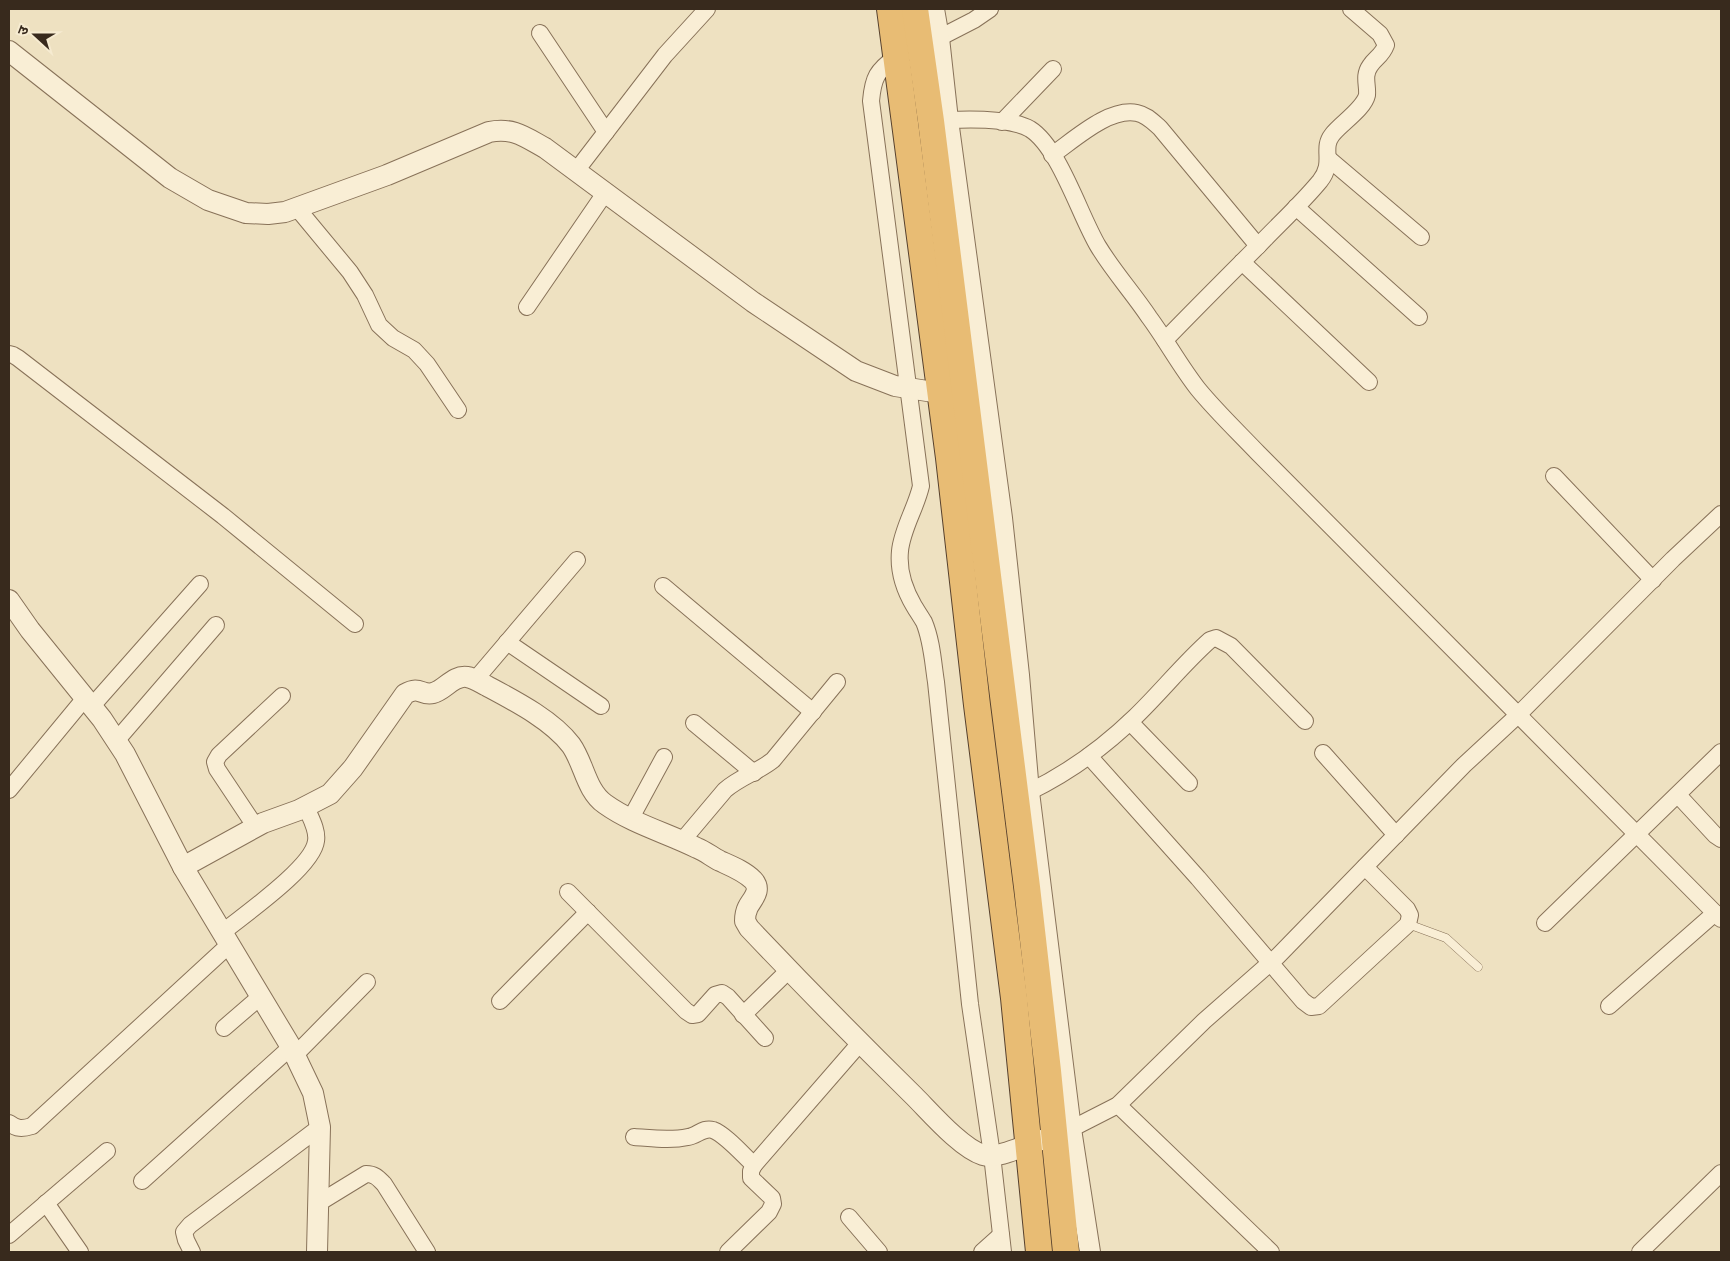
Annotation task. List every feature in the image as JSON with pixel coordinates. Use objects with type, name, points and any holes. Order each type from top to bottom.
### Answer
[{"type":"highway","points":[[890,9],[940,393],[1014,998],[1030,1143],[1039,1252]]},
{"type":"highway","points":[[915,9],[1027,887],[1048,1071],[1063,1133],[1066,1252]]},
{"type":"street","points":[[576,171],[665,55],[707,9]]},
{"type":"street","points":[[934,9],[940,38],[948,120],[1002,518],[1019,674],[1063,1133],[1090,1252]]},
{"type":"street","points":[[940,38],[990,9]]},
{"type":"street","points":[[1165,340],[1296,207],[1320,181],[1327,170],[1329,159],[1327,145],[1331,136],[1363,104],[1366,96],[1366,74],[1370,64],[1383,53],[1386,46],[1380,34],[1352,9]]},
{"type":"street","points":[[540,33],[606,132]]},
{"type":"street","points":[[9,51],[170,178],[208,200],[246,213],[268,214],[285,212],[387,175],[489,132],[501,130],[518,133],[545,148],[753,302],[838,360],[856,371],[895,386],[940,393]]},
{"type":"street","points":[[896,57],[879,71],[872,85],[871,101],[921,486],[902,539],[900,554],[901,575],[904,589],[924,622],[935,673],[970,1004],[992,1155],[1003,1252]]},
{"type":"street","points":[[1002,122],[1053,69]]},
{"type":"street","points":[[1052,155],[1109,117],[1126,113],[1137,113],[1147,117],[1160,128],[1258,246]]},
{"type":"street","points":[[948,120],[1002,122],[1019,125],[1031,130],[1046,144],[1060,168],[1098,247],[1199,391],[1258,453],[1718,916],[1609,1006]]},
{"type":"street","points":[[1329,159],[1421,237]]},
{"type":"street","points":[[527,307],[605,193]]},
{"type":"street","points":[[1296,207],[1419,317]]},
{"type":"street","points":[[297,208],[350,272],[365,295],[379,325],[393,338],[414,350],[427,364],[458,410]]},
{"type":"street","points":[[1242,262],[1369,382]]},
{"type":"street","points":[[9,354],[18,358],[55,386],[223,516],[354,624]]},
{"type":"street","points":[[1554,476],[1653,580]]},
{"type":"street","points":[[183,867],[255,826],[306,807],[330,794],[353,768],[405,694],[412,689],[428,694],[436,692],[457,678],[466,677],[475,680],[544,720],[558,731],[571,746],[581,762],[594,792],[603,803],[737,869],[754,881],[757,888],[755,898],[748,906],[745,921],[749,928],[860,1043],[949,1130],[968,1147],[984,1155],[1001,1154],[1063,1133],[1118,1105],[1204,1021],[1271,962],[1464,765],[1518,715],[1721,514]]},
{"type":"street","points":[[475,680],[577,560]]},
{"type":"street","points":[[9,790],[88,702],[200,584]]},
{"type":"street","points":[[663,586],[813,712]]},
{"type":"street","points":[[9,600],[30,630],[88,702],[125,754],[183,867],[293,1051],[313,1093],[320,1127],[317,1252]]},
{"type":"street","points":[[116,741],[216,625]]},
{"type":"street","points":[[1029,792],[1089,756],[1130,722],[1202,646],[1216,638],[1231,646],[1305,721]]},
{"type":"street","points":[[508,642],[601,706]]},
{"type":"street","points":[[682,841],[725,790],[733,783],[754,773],[773,760],[837,682]]},
{"type":"street","points":[[255,826],[217,769],[215,762],[219,755],[282,696]]},
{"type":"street","points":[[1130,722],[1189,783]]},
{"type":"street","points":[[694,723],[754,773]]},
{"type":"street","points":[[1544,923],[1721,752]]},
{"type":"street","points":[[1323,753],[1396,835]]},
{"type":"street","points":[[1089,756],[1271,962],[1303,1001],[1311,1007],[1319,1006],[1408,924],[1410,916],[1407,909],[1365,867]]},
{"type":"street","points":[[631,818],[664,757]]},
{"type":"street","points":[[1678,795],[1721,839]]},
{"type":"street","points":[[9,1123],[14,1127],[32,1126],[307,860],[315,848],[317,838],[306,807]]},
{"type":"street","points":[[568,892],[686,1012],[692,1015],[698,1014],[715,995],[722,993],[728,997],[764,1038]]},
{"type":"street","points":[[500,1001],[588,912]]},
{"type":"street","points":[[744,1015],[788,970]]},
{"type":"street","points":[[142,1181],[293,1051],[367,982]]},
{"type":"street","points":[[224,1028],[261,996]]},
{"type":"street","points":[[728,1252],[768,1212],[773,1204],[772,1198],[751,1178],[754,1165],[860,1043]]},
{"type":"street","points":[[1118,1105],[1271,1252]]},
{"type":"street","points":[[192,1252],[184,1232],[190,1225],[320,1127]]},
{"type":"street","points":[[634,1137],[671,1139],[688,1137],[707,1129],[714,1130],[754,1165]]},
{"type":"street","points":[[12,1226],[46,1203],[107,1151]]},
{"type":"street","points":[[1640,1252],[1721,1173]]},
{"type":"street","points":[[317,1204],[366,1174],[372,1174],[384,1184],[427,1252]]},
{"type":"street","points":[[46,1203],[80,1252]]},
{"type":"street","points":[[849,1217],[879,1252]]},
{"type":"street","points":[[982,1252],[1001,1235]]},
{"type":"lane","points":[[1408,924],[1446,938],[1478,967]]}]
